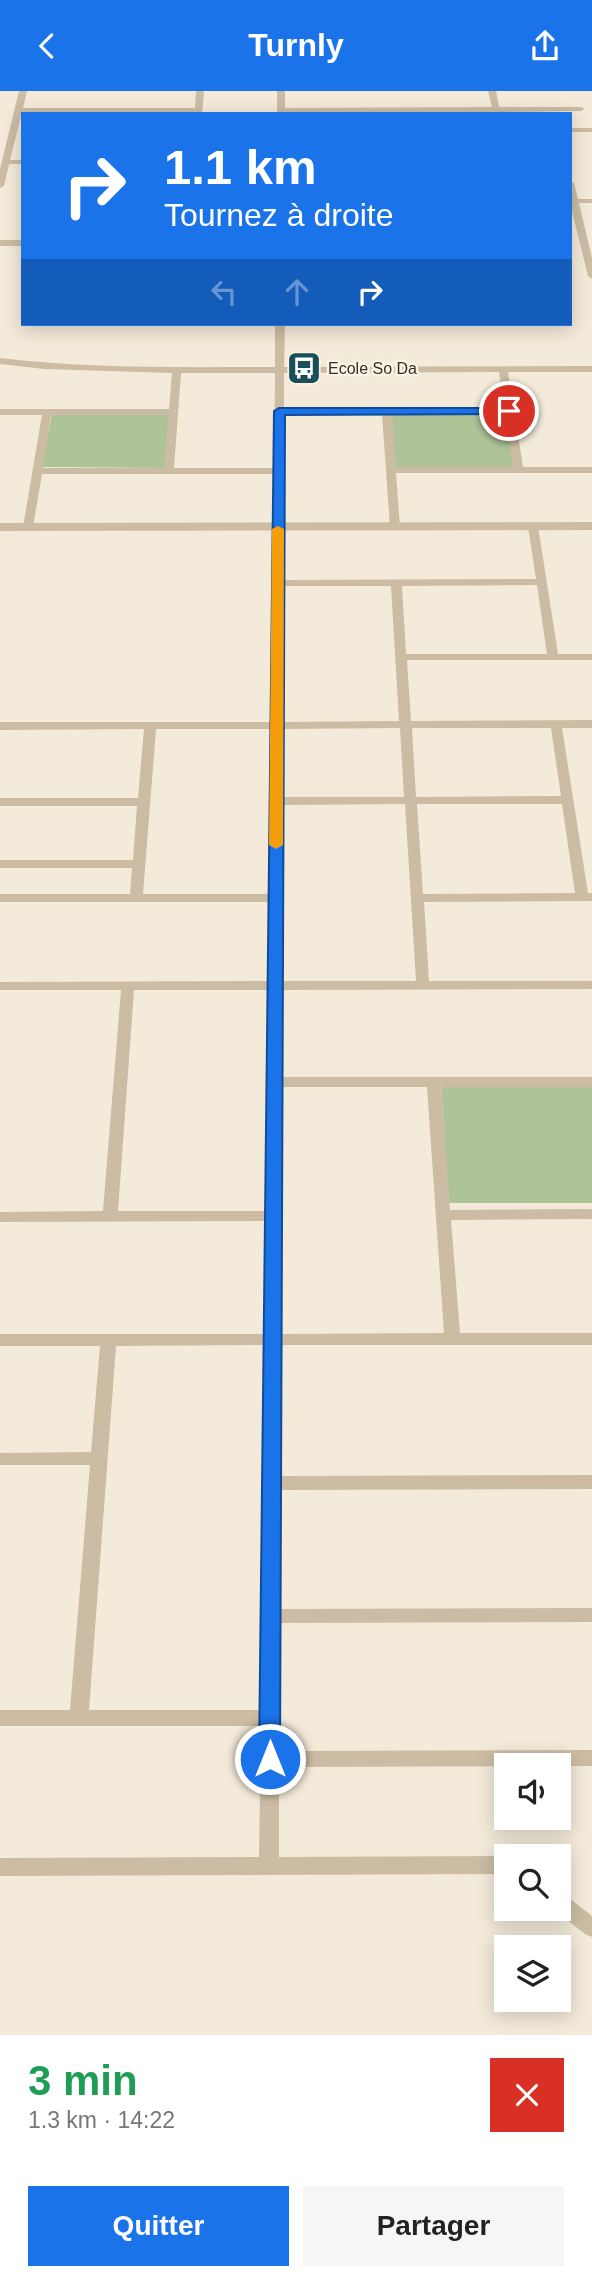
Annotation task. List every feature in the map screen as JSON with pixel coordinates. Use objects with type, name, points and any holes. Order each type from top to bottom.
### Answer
[{"type":"street","points":[[0,186],[18,131],[18,110],[23,91]]},
{"type":"street","points":[[18,110],[198,112],[200,91]]},
{"type":"street","points":[[281,91],[281,112],[496,112],[581,109]]},
{"type":"street","points":[[492,91],[496,112]]},
{"type":"street","points":[[572,130],[592,130]]},
{"type":"street","points":[[0,131],[18,131]]},
{"type":"street","points":[[6,162],[21,162]]},
{"type":"street","points":[[592,201],[573,201],[589,253],[592,276]]},
{"type":"street","points":[[572,242],[584,242]]},
{"type":"street","points":[[0,243],[21,243]]},
{"type":"street","points":[[269,1866],[280,326]]},
{"type":"street","points":[[0,361],[44,366],[177,370],[592,369]]},
{"type":"street","points":[[503,369],[518,470]]},
{"type":"street","points":[[169,471],[177,370]]},
{"type":"street","points":[[279,411],[509,411]]},
{"type":"street","points":[[387,411],[395,527]]},
{"type":"street","points":[[0,412],[174,412]]},
{"type":"street","points":[[28,527],[47,412]]},
{"type":"street","points":[[391,470],[592,470]]},
{"type":"street","points":[[37,471],[279,471]]},
{"type":"street","points":[[533,526],[553,657]]},
{"type":"street","points":[[0,527],[592,526]]},
{"type":"street","points":[[278,583],[542,582]]},
{"type":"street","points":[[396,583],[423,986]]},
{"type":"street","points":[[401,657],[592,657]]},
{"type":"street","points":[[418,898],[587,897],[555,724]]},
{"type":"street","points":[[0,726],[592,724]]},
{"type":"street","points":[[136,898],[150,725]]},
{"type":"street","points":[[276,801],[567,800]]},
{"type":"street","points":[[0,802],[144,801]]},
{"type":"street","points":[[0,865],[139,864]]},
{"type":"street","points":[[0,898],[276,898]]},
{"type":"street","points":[[0,986],[592,985]]},
{"type":"street","points":[[110,1216],[128,986]]},
{"type":"street","points":[[434,1082],[452,1339]]},
{"type":"street","points":[[275,1083],[592,1082]]},
{"type":"street","points":[[443,1215],[592,1214]]},
{"type":"street","points":[[0,1217],[274,1216]]},
{"type":"street","points":[[0,1340],[592,1339]]},
{"type":"street","points":[[79,1718],[108,1340]]},
{"type":"street","points":[[0,1459],[99,1458]]},
{"type":"street","points":[[272,1483],[592,1482]]},
{"type":"street","points":[[271,1616],[592,1615]]},
{"type":"street","points":[[0,1718],[270,1717]]},
{"type":"street","points":[[270,1759],[592,1758]]},
{"type":"street","points":[[0,1867],[494,1865]]},
{"type":"street","points":[[571,1911],[592,1928]]},
{"type":"green space","points":[[52,413],[170,414],[165,468],[42,467]]},
{"type":"green space","points":[[390,413],[508,413],[516,467],[393,467]]},
{"type":"green space","points":[[441,1084],[592,1085],[592,1203],[448,1203]]},
{"type":"slow traffic","points":[[276,845],[278,529]]},
{"type":"place","name":"Ecole So Da","points":[[304,368]]},
{"type":"route","points":[[270,1759],[279,411],[509,411]]}]
